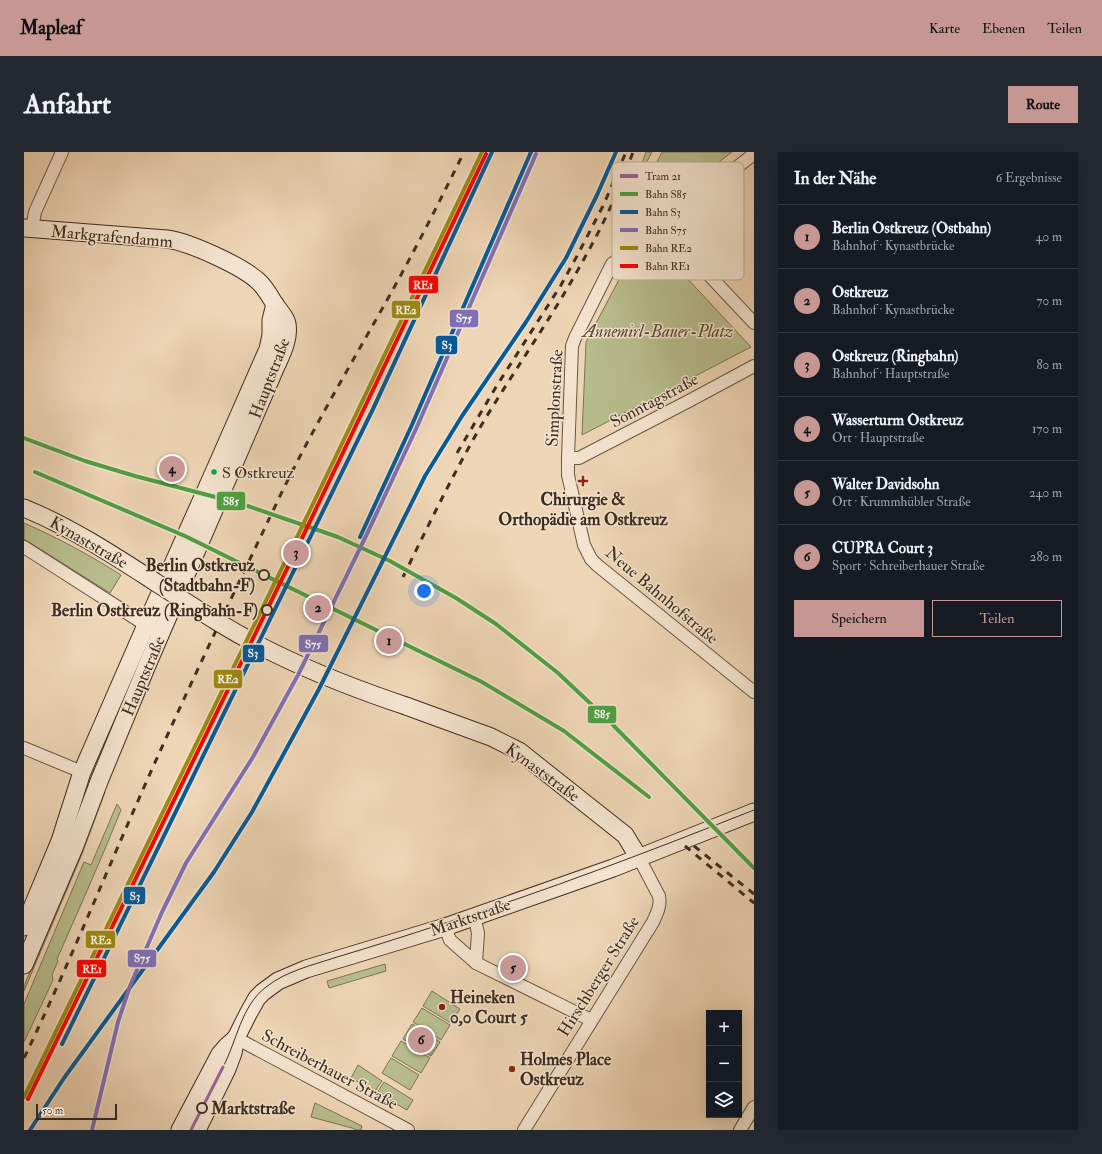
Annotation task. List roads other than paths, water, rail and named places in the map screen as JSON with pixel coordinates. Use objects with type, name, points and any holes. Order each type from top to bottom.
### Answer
[{"type":"main road","name":"Markgrafendamm","points":[[28,228],[167,239],[182,242],[247,272],[263,285],[275,304]]},
{"type":"main road","name":"Hauptstraße","points":[[24,927],[60,841],[82,772],[268,349],[271,335],[271,320],[275,304]]},
{"type":"main road","name":"Hauptstraße","points":[[24,965],[74,848],[100,779],[160,634],[284,348],[287,326],[286,319],[275,304]]},
{"type":"main road","name":"Kynaststraße","points":[[24,508],[58,523],[92,541],[212,619],[274,653],[338,682],[491,737],[519,751],[625,835],[639,858]]},
{"type":"main road","points":[[82,772],[100,779]]},
{"type":"main road","name":"Marktstraße","points":[[197,1130],[227,1069],[233,1053],[236,1038],[257,998],[267,988],[278,981],[306,969],[445,927],[639,858],[754,812]]},
{"type":"main road","name":"Marktstraße","points":[[180,1130],[220,1054],[226,1046],[236,1038]]},
{"type":"street","points":[[28,228],[62,152]]},
{"type":"street","name":"Simplonstraße","points":[[744,162],[754,154]]},
{"type":"street","name":"Simplonstraße","points":[[568,458],[572,346],[612,264]]},
{"type":"street","points":[[714,280],[754,323]]},
{"type":"street","name":"Sonntagstraße","points":[[568,458],[579,458],[754,366]]},
{"type":"street","name":"Neue Bahnhofstraße","points":[[568,458],[568,475],[573,497],[584,545],[591,559],[754,692]]},
{"type":"street","points":[[24,547],[160,634]]},
{"type":"street","points":[[24,748],[82,772]]},
{"type":"street","name":"Hirschberger Straße","points":[[524,1130],[653,922],[660,902],[657,892],[639,858]]},
{"type":"street","points":[[474,916],[478,933],[476,963]]},
{"type":"street","points":[[445,927],[450,940],[476,963],[591,1020]]},
{"type":"street","name":"Schreiberhauer Straße","points":[[236,1038],[408,1130]]},
{"type":"street","points":[[740,1130],[754,1107]]},
{"type":"tram line","points":[[223,1067],[240,1024],[251,1004],[266,987],[282,977],[309,966],[519,898],[754,810]]},
{"type":"tram line","name":"21","points":[[191,1130],[223,1067]]},
{"type":"railway","points":[[24,1058],[175,719],[280,496],[317,425],[414,251],[464,152]]},
{"type":"railway","points":[[622,162],[626,152]]},
{"type":"railway","points":[[629,162],[633,152]]},
{"type":"railway","points":[[457,453],[496,387],[561,285],[604,204],[612,185]]},
{"type":"railway","points":[[403,577],[442,497],[474,438],[497,399],[561,300],[591,246],[612,203]]},
{"type":"railway","points":[[685,846],[754,903]]},
{"type":"railway","points":[[694,846],[754,894]]},
{"type":"rail line","name":"RE2","points":[[24,1097],[300,531],[482,152]]},
{"type":"rail line","name":"S3","points":[[62,1044],[373,409],[492,152]]},
{"type":"rail line","name":"S3","points":[[360,537],[411,427],[531,152]]},
{"type":"rail line","name":"S3","points":[[30,1130],[64,1078],[214,872],[252,812],[319,689],[425,476],[462,416],[526,322],[566,258],[616,152]]},
{"type":"rail line","name":"RE1","points":[[28,1099],[304,534],[486,154]]},
{"type":"rail line","name":"S75","points":[[92,1130],[118,1022],[130,986],[162,912],[186,863],[253,757],[298,675],[416,429],[536,154]]},
{"type":"rail line","name":"S85","points":[[24,438],[85,461],[135,476],[242,504],[338,537],[390,561],[456,598],[496,624],[558,673],[609,721],[754,868]]},
{"type":"rail line","name":"S85","points":[[35,472],[185,536],[482,682],[564,731],[649,797]]},
{"type":"place","name":"Wasserturm Ostkreuz","points":[[172,469]]},
{"type":"place","name":"S Ostkreuz","points":[[214,472]]},
{"type":"place","name":"Chirurgie & Orthopädie am Ostkreuz","points":[[583,481]]},
{"type":"place","name":"Ostkreuz (Ringbahn)","points":[[296,553]]},
{"type":"place","name":"Berlin Ostkreuz (Stadtbahn-F)","points":[[264,575]]},
{"type":"place","name":"Ostkreuz","points":[[318,608]]},
{"type":"place","name":"Berlin Ostkreuz (Ringbahn-F)","points":[[267,610]]},
{"type":"place","name":"Berlin Ostkreuz (Ostbahn)","points":[[389,641]]},
{"type":"place","name":"Walter Davidsohn","points":[[513,968]]},
{"type":"place","name":"Heineken 0,0 Court 5","points":[[442,1007]]},
{"type":"place","name":"CUPRA Court 3","points":[[421,1040]]},
{"type":"place","name":"Holmes Place Ostkreuz","points":[[512,1069]]},
{"type":"place","name":"Marktstraße","points":[[202,1108]]},
{"type":"park label","name":"Annemirl-Bauer-Platz","points":[[658,331]]}]
